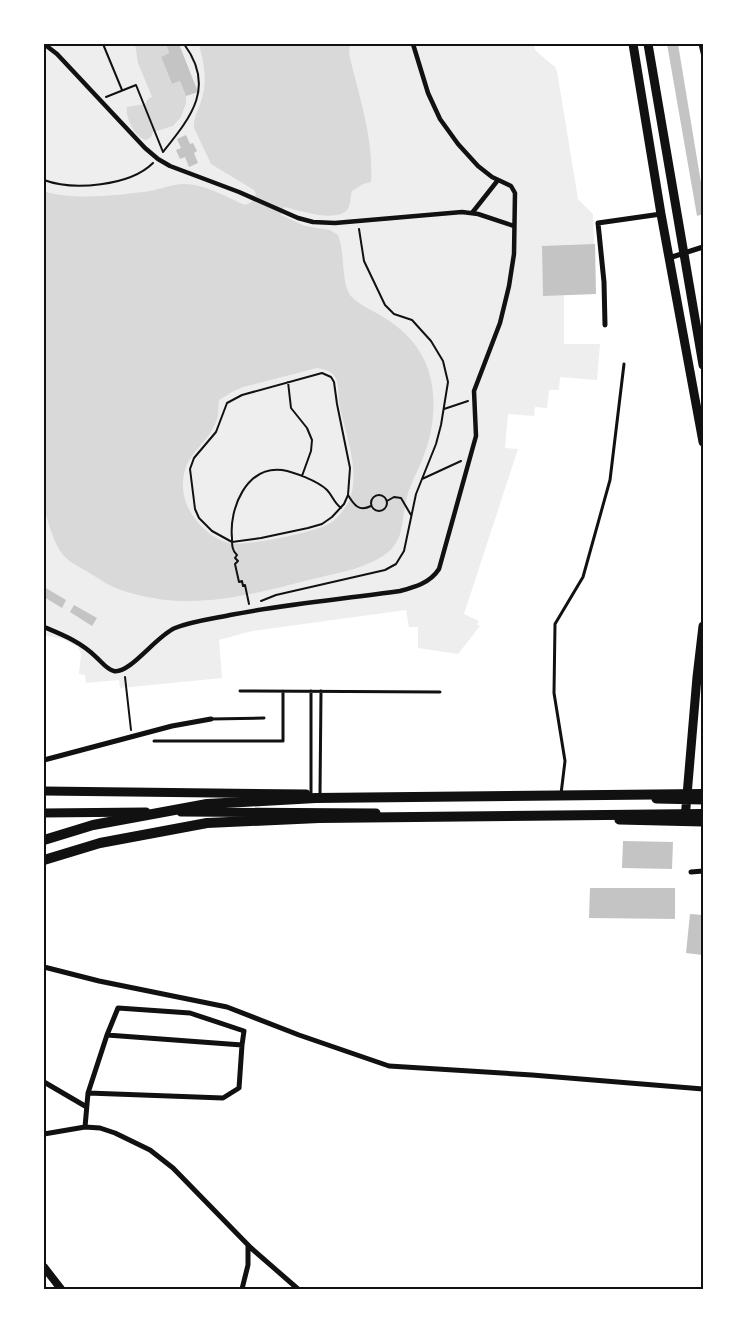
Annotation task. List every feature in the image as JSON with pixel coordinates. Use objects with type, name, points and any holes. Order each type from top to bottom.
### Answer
[{"type":"highway","points":[[44,840],[93,825],[207,804],[316,798],[703,794]]},
{"type":"highway","points":[[44,860],[100,843],[207,823],[320,818],[703,814]]},
{"type":"main road","points":[[633,44],[661,214],[703,442]]},
{"type":"main road","points":[[648,44],[703,365]]},
{"type":"main road","points":[[684,821],[703,626]]},
{"type":"main road","points":[[44,791],[703,800]]},
{"type":"main road","points":[[44,813],[328,812],[703,822]]},
{"type":"street","points":[[44,44],[58,54],[145,148],[158,158],[180,170],[254,198],[282,211],[321,224],[472,213],[494,218],[514,226]]},
{"type":"street","points":[[44,626],[76,640],[107,668],[114,671],[124,670],[157,639],[174,628],[257,610],[400,591],[429,580],[436,573],[441,564],[476,436],[474,390],[500,323],[509,286],[514,254],[514,188],[498,180],[478,166],[458,144],[440,119],[428,93],[414,44]]},
{"type":"street","points":[[472,213],[498,180]]},
{"type":"street","points":[[605,325],[604,282],[598,224],[661,214]]},
{"type":"street","points":[[669,258],[703,247]]},
{"type":"street","points":[[44,760],[190,722],[211,720]]},
{"type":"street","points":[[691,872],[703,872]]},
{"type":"street","points":[[44,967],[99,981],[227,1007],[299,1036],[389,1066],[703,1089]]},
{"type":"street","points":[[85,1127],[88,1093],[118,1008],[190,1013],[244,1031],[239,1088],[223,1098],[88,1093]]},
{"type":"street","points":[[107,1035],[242,1045]]},
{"type":"street","points":[[44,1082],[86,1106]]},
{"type":"street","points":[[44,1134],[85,1127],[100,1128],[150,1150],[173,1168],[248,1245],[298,1289]]},
{"type":"street","points":[[242,1289],[248,1265],[248,1245]]},
{"type":"street","points":[[44,1267],[61,1289]]},
{"type":"lane","points":[[700,44],[703,57]]},
{"type":"lane","points":[[560,798],[565,761],[554,694],[555,624],[583,577],[610,480],[624,364]]},
{"type":"lane","points":[[240,691],[440,692]]},
{"type":"lane","points":[[154,740],[283,741],[283,691]]},
{"type":"lane","points":[[311,692],[315,794]]},
{"type":"lane","points":[[315,794],[321,692]]},
{"type":"lane","points":[[211,720],[264,718]]},
{"type":"path","points":[[103,44],[122,90]]},
{"type":"path","points":[[99,99],[136,84],[163,152]]},
{"type":"path","points":[[341,508],[327,490],[302,476],[284,470],[272,470],[263,473],[250,482],[242,491],[235,507],[232,523],[232,543],[234,552],[237,555],[235,558],[238,561],[235,564],[239,582],[242,581],[243,586],[245,585],[249,606],[276,595],[391,568],[396,564],[404,551],[416,494],[436,444],[448,382],[443,361],[431,341],[412,320],[394,314],[385,306],[364,261],[358,221]]},
{"type":"path","points":[[322,373],[329,375],[333,380],[350,468],[349,496],[332,518],[322,524],[232,543],[212,531],[199,518],[192,499],[190,469],[192,461],[216,432],[227,403],[242,395],[322,373]]},
{"type":"path","points":[[288,382],[290,405],[307,428],[312,440],[311,451],[302,476]]},
{"type":"path","points":[[444,409],[473,398]]},
{"type":"path","points":[[422,479],[470,457]]},
{"type":"path","points":[[377,495],[383,495],[387,501],[387,507],[380,511],[375,510],[371,506],[372,498],[377,495]]},
{"type":"path","points":[[349,496],[359,508],[364,509],[371,506]]},
{"type":"path","points":[[387,501],[397,497],[402,499],[411,514]]},
{"type":"path","points":[[124,670],[132,736]]},
{"type":"shaded area","points":[[44,44],[533,44],[536,51],[555,67],[578,199],[593,214],[596,294],[564,295],[564,344],[600,344],[597,380],[560,377],[559,390],[549,390],[547,408],[535,407],[534,416],[508,414],[505,448],[518,449],[464,614],[479,621],[477,624],[480,626],[458,654],[418,648],[418,627],[409,627],[406,610],[252,631],[219,640],[222,678],[120,688],[119,680],[86,683],[85,675],[79,674],[81,654],[78,647],[63,639],[44,635]]},
{"type":"shaded area","points":[[135,44],[166,44],[169,53],[161,57],[172,84],[180,81],[186,96],[186,103],[181,117],[173,126],[153,132],[151,137],[146,140],[135,131],[129,121],[127,111],[127,107],[145,104],[152,97],[138,63]]},
{"type":"shaded area","points":[[199,44],[350,44],[349,54],[368,134],[371,182],[363,184],[352,191],[348,208],[341,214],[325,216],[284,207],[281,215],[305,226],[330,230],[338,235],[342,249],[345,282],[350,295],[405,333],[424,359],[433,389],[433,418],[430,437],[405,505],[400,534],[393,547],[387,553],[369,564],[337,574],[236,597],[191,601],[145,597],[114,587],[66,558],[52,533],[44,509],[44,191],[68,196],[96,196],[150,191],[184,184],[200,186],[245,205],[252,202],[256,194],[254,190],[211,164],[194,128],[205,82]],"holes":[[[317,368],[326,370],[335,377],[337,382],[340,408],[353,466],[352,490],[345,507],[338,517],[329,524],[310,531],[279,538],[237,544],[220,540],[212,535],[198,522],[187,506],[183,488],[186,467],[216,422],[219,400],[243,387]]]},
{"type":"building","points":[[166,44],[179,44],[198,92],[186,96],[180,81],[172,84],[161,57],[169,53]]},
{"type":"building","points":[[667,44],[678,44],[703,195],[703,214],[697,216]]},
{"type":"building","points":[[186,135],[190,144],[193,143],[197,151],[194,153],[198,163],[189,167],[185,157],[180,159],[176,150],[181,148],[177,139]]},
{"type":"building","points":[[595,244],[596,294],[543,296],[542,246]]},
{"type":"building","points":[[44,587],[66,600],[62,608],[44,597]]},
{"type":"building","points":[[74,605],[97,618],[92,626],[70,612]]},
{"type":"building","points":[[623,841],[673,842],[672,869],[622,868]]},
{"type":"building","points":[[590,888],[675,888],[675,919],[589,918]]},
{"type":"building","points":[[690,914],[703,915],[703,955],[686,953]]}]
